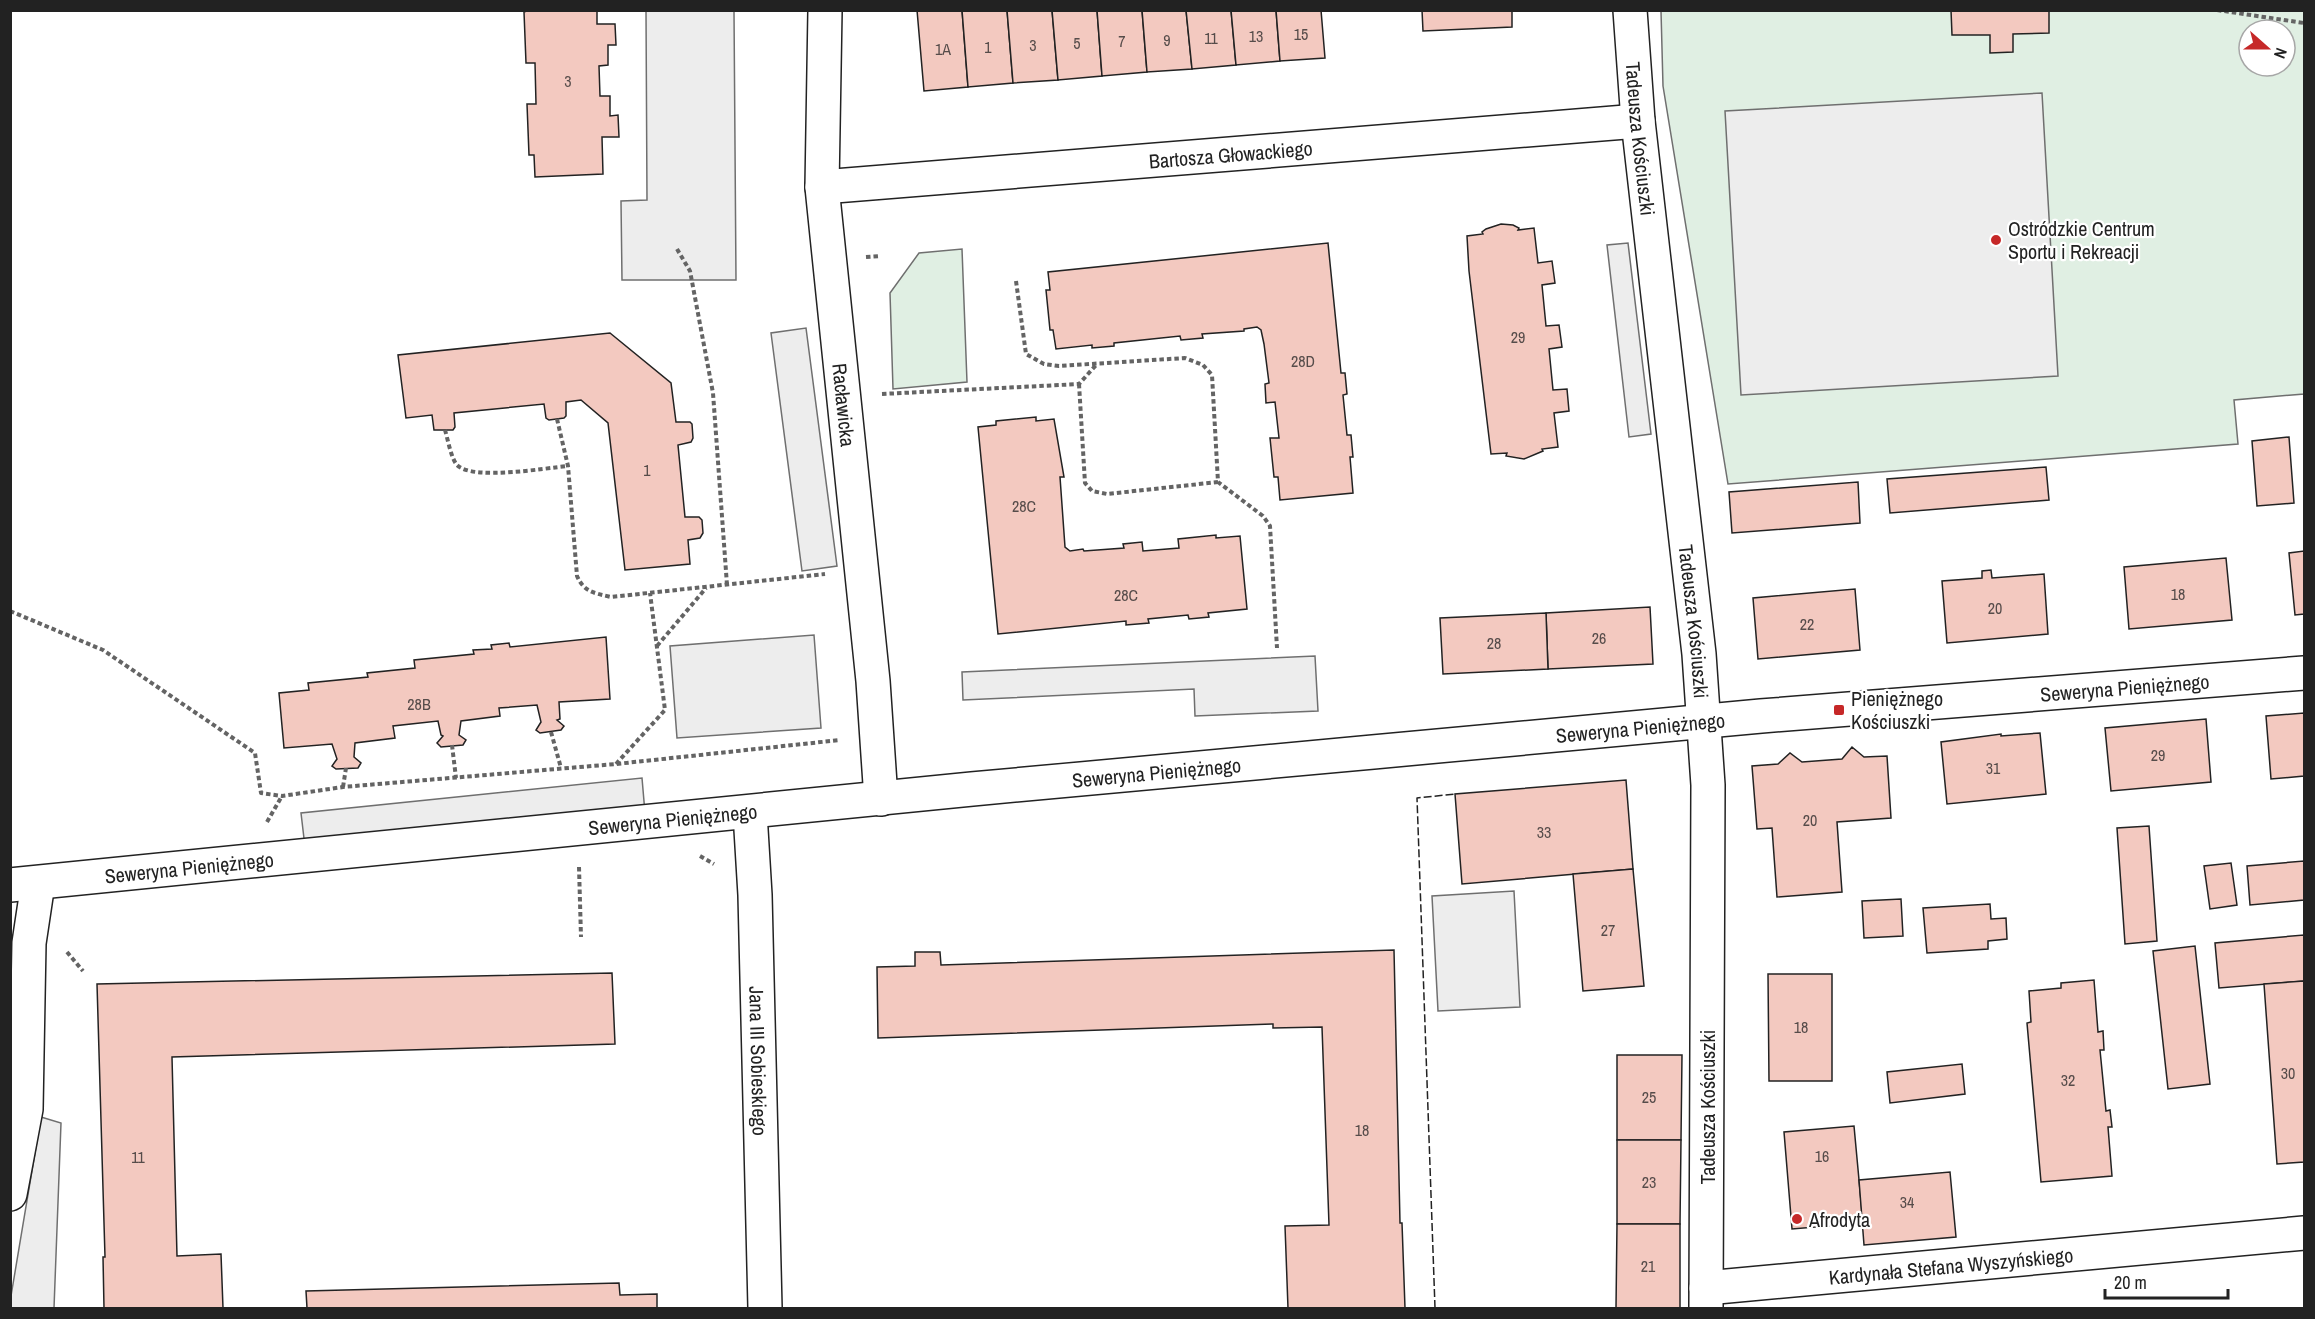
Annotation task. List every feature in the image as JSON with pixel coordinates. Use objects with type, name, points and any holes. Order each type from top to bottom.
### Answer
[{"type":"street","name":"Racławicka","points":[[825,10],[822,187],[874,692],[881,799]]},
{"type":"street","name":"Tadeusza Kościuszki","points":[[1630,10],[1638,121],[1699,654],[1708,785],[1706,1298]]},
{"type":"street","name":"Bartosza Głowackiego","points":[[822,187],[1638,121]]},
{"type":"street","name":"Seweryna Pieniężnego","points":[[24,884],[881,799],[1703,722],[2304,673]]},
{"type":"street","name":"Jana III Sobieskiego","points":[[750,813],[755,895],[765,1308]]},
{"type":"street","points":[[10,1194],[26,1109],[29,943],[24,884]]},
{"type":"street","name":"Kardynała Stefana Wyszyńskiego","points":[[1706,1298],[2304,1233]]},
{"type":"path","points":[[2217,10],[2304,23]]},
{"type":"path","points":[[677,249],[690,271],[713,393],[727,585]]},
{"type":"path","points":[[1017,280],[1026,354],[1044,364],[1059,366],[1185,358],[1203,365],[1212,375],[1218,482]]},
{"type":"path","points":[[878,394],[1079,384],[1097,364]]},
{"type":"path","points":[[1079,384],[1085,483],[1092,491],[1107,494],[1218,482],[1263,516],[1270,526],[1277,648]]},
{"type":"path","points":[[556,419],[568,466],[577,576],[582,586],[596,594],[611,597],[841,573],[862,581]]},
{"type":"path","points":[[445,430],[456,464],[465,471],[482,473],[568,466]]},
{"type":"path","points":[[657,647],[707,587]]},
{"type":"path","points":[[616,764],[665,710],[650,593]]},
{"type":"path","points":[[10,611],[103,650],[255,753],[261,793],[282,796],[343,787],[616,764],[840,740]]},
{"type":"path","points":[[551,732],[561,768]]},
{"type":"path","points":[[452,746],[456,778]]},
{"type":"path","points":[[343,787],[346,768]]},
{"type":"path","points":[[692,853],[708,859],[717,867]]},
{"type":"path","points":[[579,863],[581,937]]},
{"type":"path","points":[[60,944],[83,971]]},
{"type":"green space","name":"Ostródzkie Centrum Sportu i Rekreacji","points":[[1661,11],[2304,11],[2304,394],[2234,400],[2238,444],[1728,484],[1663,86]]},
{"type":"green space","points":[[962,249],[967,382],[893,389],[890,293],[919,253]]},
{"type":"shaded area","points":[[646,11],[734,11],[736,280],[622,280],[621,201],[647,200]]},
{"type":"shaded area","points":[[2042,93],[2058,376],[1741,395],[1725,111]]},
{"type":"shaded area","points":[[1628,243],[1651,434],[1629,437],[1607,245]]},
{"type":"shaded area","points":[[806,328],[837,566],[802,571],[771,333]]},
{"type":"shaded area","points":[[814,635],[821,728],[677,738],[670,646]]},
{"type":"shaded area","points":[[1315,656],[1318,711],[1195,716],[1194,689],[963,700],[962,672]]},
{"type":"shaded area","points":[[642,778],[645,813],[305,847],[301,813]]},
{"type":"shaded area","points":[[1514,891],[1520,1007],[1438,1011],[1432,896]]},
{"type":"shaded area","points":[[41,1117],[61,1123],[54,1308],[11,1308],[11,1296]]},
{"type":"building","points":[[529,10],[597,10],[597,24],[615,24],[616,45],[608,45],[608,65],[599,66],[600,96],[610,96],[610,116],[618,115],[619,137],[602,137],[603,174],[535,177],[534,155],[529,155],[527,104],[536,104],[535,63],[526,63],[524,12]]},
{"type":"building","points":[[917,10],[962,10],[968,87],[924,91]]},
{"type":"building","points":[[962,10],[1007,10],[1013,83],[968,87]]},
{"type":"building","points":[[1007,10],[1052,10],[1058,80],[1013,83]]},
{"type":"building","points":[[1052,10],[1097,10],[1102,76],[1058,80]]},
{"type":"building","points":[[1097,10],[1142,10],[1147,72],[1102,76]]},
{"type":"building","points":[[1142,10],[1186,10],[1192,69],[1147,72]]},
{"type":"building","points":[[1186,10],[1231,10],[1236,65],[1192,69]]},
{"type":"building","points":[[1231,10],[1276,10],[1280,61],[1236,65]]},
{"type":"building","points":[[1276,10],[1321,10],[1325,58],[1280,61]]},
{"type":"building","points":[[1422,10],[1512,10],[1512,27],[1423,31]]},
{"type":"building","points":[[1951,10],[2049,10],[2049,33],[2013,34],[2013,52],[1990,53],[1990,35],[1952,35]]},
{"type":"building","points":[[1501,224],[1513,225],[1519,228],[1518,230],[1534,228],[1538,263],[1552,261],[1555,283],[1542,285],[1546,326],[1559,325],[1562,347],[1549,349],[1553,390],[1567,389],[1569,411],[1554,413],[1558,447],[1542,449],[1543,451],[1524,459],[1506,456],[1507,453],[1491,454],[1469,271],[1467,236],[1483,234],[1482,232],[1486,229]]},
{"type":"building","points":[[1328,243],[1341,373],[1345,373],[1347,394],[1343,395],[1347,435],[1351,435],[1353,493],[1280,500],[1278,477],[1274,477],[1270,438],[1279,438],[1275,402],[1266,403],[1265,384],[1269,383],[1261,330],[1257,327],[1244,329],[1244,331],[1202,334],[1203,338],[1181,340],[1180,336],[1114,343],[1114,346],[1092,348],[1092,345],[1056,349],[1053,330],[1050,330],[1046,290],[1050,290],[1048,272]]},
{"type":"building","points":[[610,333],[671,383],[676,422],[692,424],[691,442],[678,445],[685,517],[699,517],[702,520],[703,533],[700,538],[688,540],[690,564],[625,570],[608,423],[581,400],[566,402],[564,418],[549,420],[546,418],[544,404],[454,413],[455,427],[453,430],[434,430],[432,415],[406,418],[398,355]]},
{"type":"building","points":[[1036,417],[1036,421],[1054,419],[1064,477],[1060,477],[1065,547],[1070,551],[1083,549],[1084,551],[1124,548],[1123,544],[1142,542],[1143,551],[1179,548],[1178,539],[1216,535],[1216,538],[1240,536],[1247,609],[1208,613],[1209,617],[1189,619],[1188,615],[1148,619],[1149,623],[1126,625],[1126,621],[998,634],[978,427],[996,425],[996,421]]},
{"type":"building","points":[[2289,437],[2294,503],[2257,506],[2252,441]]},
{"type":"building","points":[[2046,467],[2049,500],[1890,513],[1887,479]]},
{"type":"building","points":[[1858,482],[1860,523],[1732,533],[1729,492]]},
{"type":"building","points":[[2304,551],[2304,614],[2295,615],[2289,553]]},
{"type":"building","points":[[2226,558],[2232,620],[2129,629],[2124,567]]},
{"type":"building","points":[[1991,570],[1992,578],[2044,574],[2048,634],[1947,643],[1942,581],[1982,578],[1982,571]]},
{"type":"building","points":[[1855,589],[1860,650],[1758,659],[1753,598]]},
{"type":"building","points":[[1650,607],[1653,664],[1548,669],[1546,613]]},
{"type":"building","points":[[1546,613],[1548,669],[1443,674],[1440,618]]},
{"type":"building","points":[[606,637],[610,699],[559,702],[560,719],[557,720],[564,726],[561,730],[540,733],[536,730],[541,722],[537,705],[499,708],[500,716],[461,721],[459,735],[466,740],[463,745],[441,747],[437,743],[443,736],[438,721],[393,726],[395,738],[355,743],[354,757],[361,763],[358,768],[336,769],[332,766],[337,759],[332,744],[284,748],[279,693],[309,690],[308,683],[368,677],[367,673],[415,668],[414,660],[474,654],[473,650],[492,649],[491,645],[509,643],[510,647]]},
{"type":"building","points":[[2304,713],[2304,776],[2271,779],[2266,716]]},
{"type":"building","points":[[2206,719],[2211,782],[2111,791],[2105,728]]},
{"type":"building","points":[[2040,733],[2046,794],[1947,804],[1941,742],[2001,734],[2001,736]]},
{"type":"building","points":[[1852,747],[1864,757],[1887,756],[1891,818],[1837,822],[1842,892],[1777,897],[1772,828],[1757,829],[1752,766],[1778,764],[1790,753],[1802,762],[1842,759]]},
{"type":"building","points":[[1626,780],[1633,869],[1462,884],[1455,794]]},
{"type":"building","points":[[2149,826],[2157,941],[2125,944],[2117,828]]},
{"type":"building","points":[[2304,861],[2304,900],[2250,905],[2247,866]]},
{"type":"building","points":[[2231,863],[2237,905],[2210,909],[2204,866]]},
{"type":"building","points":[[1633,869],[1644,986],[1583,991],[1573,874]]},
{"type":"building","points":[[1901,899],[1903,936],[1864,938],[1862,901]]},
{"type":"building","points":[[1990,904],[1991,919],[2006,918],[2007,939],[1988,941],[1988,949],[1927,953],[1923,908]]},
{"type":"building","points":[[2304,935],[2304,981],[2219,988],[2215,943]]},
{"type":"building","points":[[2195,946],[2210,1084],[2168,1089],[2153,951]]},
{"type":"building","points":[[1394,950],[1400,1223],[1402,1223],[1405,1308],[1288,1308],[1285,1226],[1329,1225],[1322,1027],[1273,1028],[1273,1024],[878,1038],[877,967],[915,966],[915,952],[940,952],[941,965]]},
{"type":"building","points":[[612,973],[615,1044],[172,1057],[177,1256],[221,1254],[223,1308],[104,1308],[103,1257],[105,1257],[97,984]]},
{"type":"building","points":[[1768,974],[1832,974],[1832,1081],[1769,1081]]},
{"type":"building","points":[[2094,980],[2098,1032],[2103,1031],[2104,1050],[2100,1050],[2106,1111],[2110,1110],[2112,1127],[2108,1127],[2112,1176],[2041,1182],[2027,1023],[2031,1022],[2029,991],[2061,988],[2061,983]]},
{"type":"building","points":[[2304,981],[2304,1162],[2277,1164],[2264,984]]},
{"type":"building","points":[[1617,1055],[1682,1055],[1681,1140],[1617,1140]]},
{"type":"building","points":[[1962,1064],[1965,1094],[1890,1103],[1887,1072]]},
{"type":"building","points":[[1854,1126],[1863,1223],[1792,1229],[1784,1132]]},
{"type":"building","points":[[1617,1140],[1681,1140],[1680,1224],[1617,1224]]},
{"type":"building","points":[[1950,1172],[1956,1237],[1864,1245],[1859,1180]]},
{"type":"building","points":[[1617,1224],[1680,1224],[1680,1308],[1616,1308]]},
{"type":"building","points":[[619,1283],[620,1295],[657,1294],[657,1308],[307,1308],[306,1291]]},
{"type":"fence","points":[[1435,1308],[1417,798],[1455,794]]},
{"type":"place","name":"Ostródzkie Centrum Sportu i Rekreacji","points":[[1996,240]]},
{"type":"place","name":"Pieniężnego Kościuszki","points":[[1839,710]]},
{"type":"place","name":"Afrodyta","points":[[1797,1219]]}]
